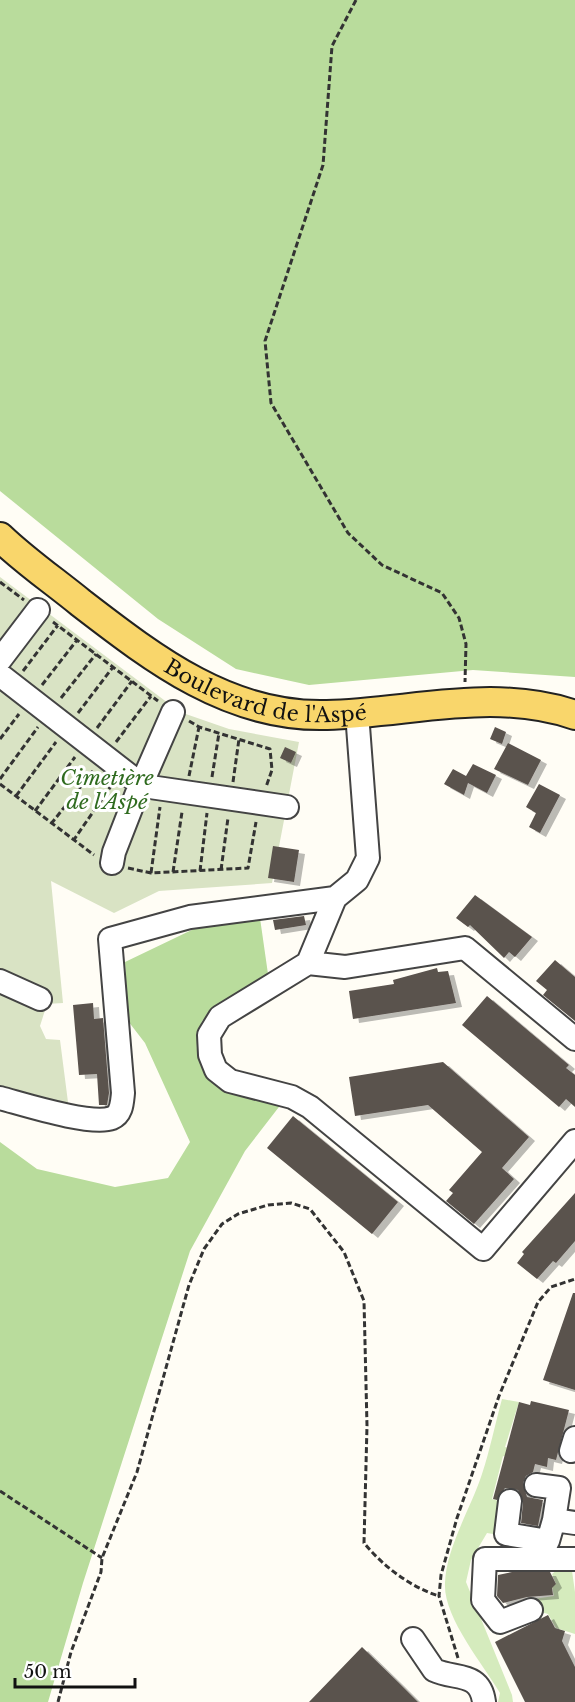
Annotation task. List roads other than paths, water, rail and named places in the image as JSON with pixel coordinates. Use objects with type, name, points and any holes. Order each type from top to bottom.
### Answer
[{"type":"main road","name":"Boulevard de l'Aspé","points":[[0,537],[111,626],[176,672],[238,702],[272,711],[326,716],[465,702],[511,702],[575,714]]},
{"type":"lane","points":[[0,660],[38,610]]},
{"type":"lane","points":[[6,680],[142,782],[287,807]]},
{"type":"lane","points":[[112,864],[114,852],[142,782],[173,712]]},
{"type":"lane","points":[[357,713],[368,858],[357,880],[335,898],[308,963],[220,1017],[209,1035],[210,1055],[216,1070],[230,1081],[292,1097],[310,1107],[483,1249],[575,1141]]},
{"type":"lane","points":[[0,1098],[73,1116],[110,1119],[117,1115],[122,1106],[123,1093],[110,939],[190,917],[335,898]]},
{"type":"lane","points":[[308,963],[345,968],[465,948],[575,1039]]},
{"type":"lane","points":[[0,981],[40,999]]},
{"type":"lane","points":[[510,1501],[506,1534],[548,1541],[565,1521],[559,1488],[536,1485]]},
{"type":"lane","points":[[531,1610],[500,1622],[483,1600],[485,1559],[575,1559]]},
{"type":"lane","points":[[413,1640],[434,1670],[442,1675],[464,1676],[475,1681],[481,1688],[484,1702]]},
{"type":"park label","name":"Cimetière de l'Aspé","points":[[107,790]]}]
